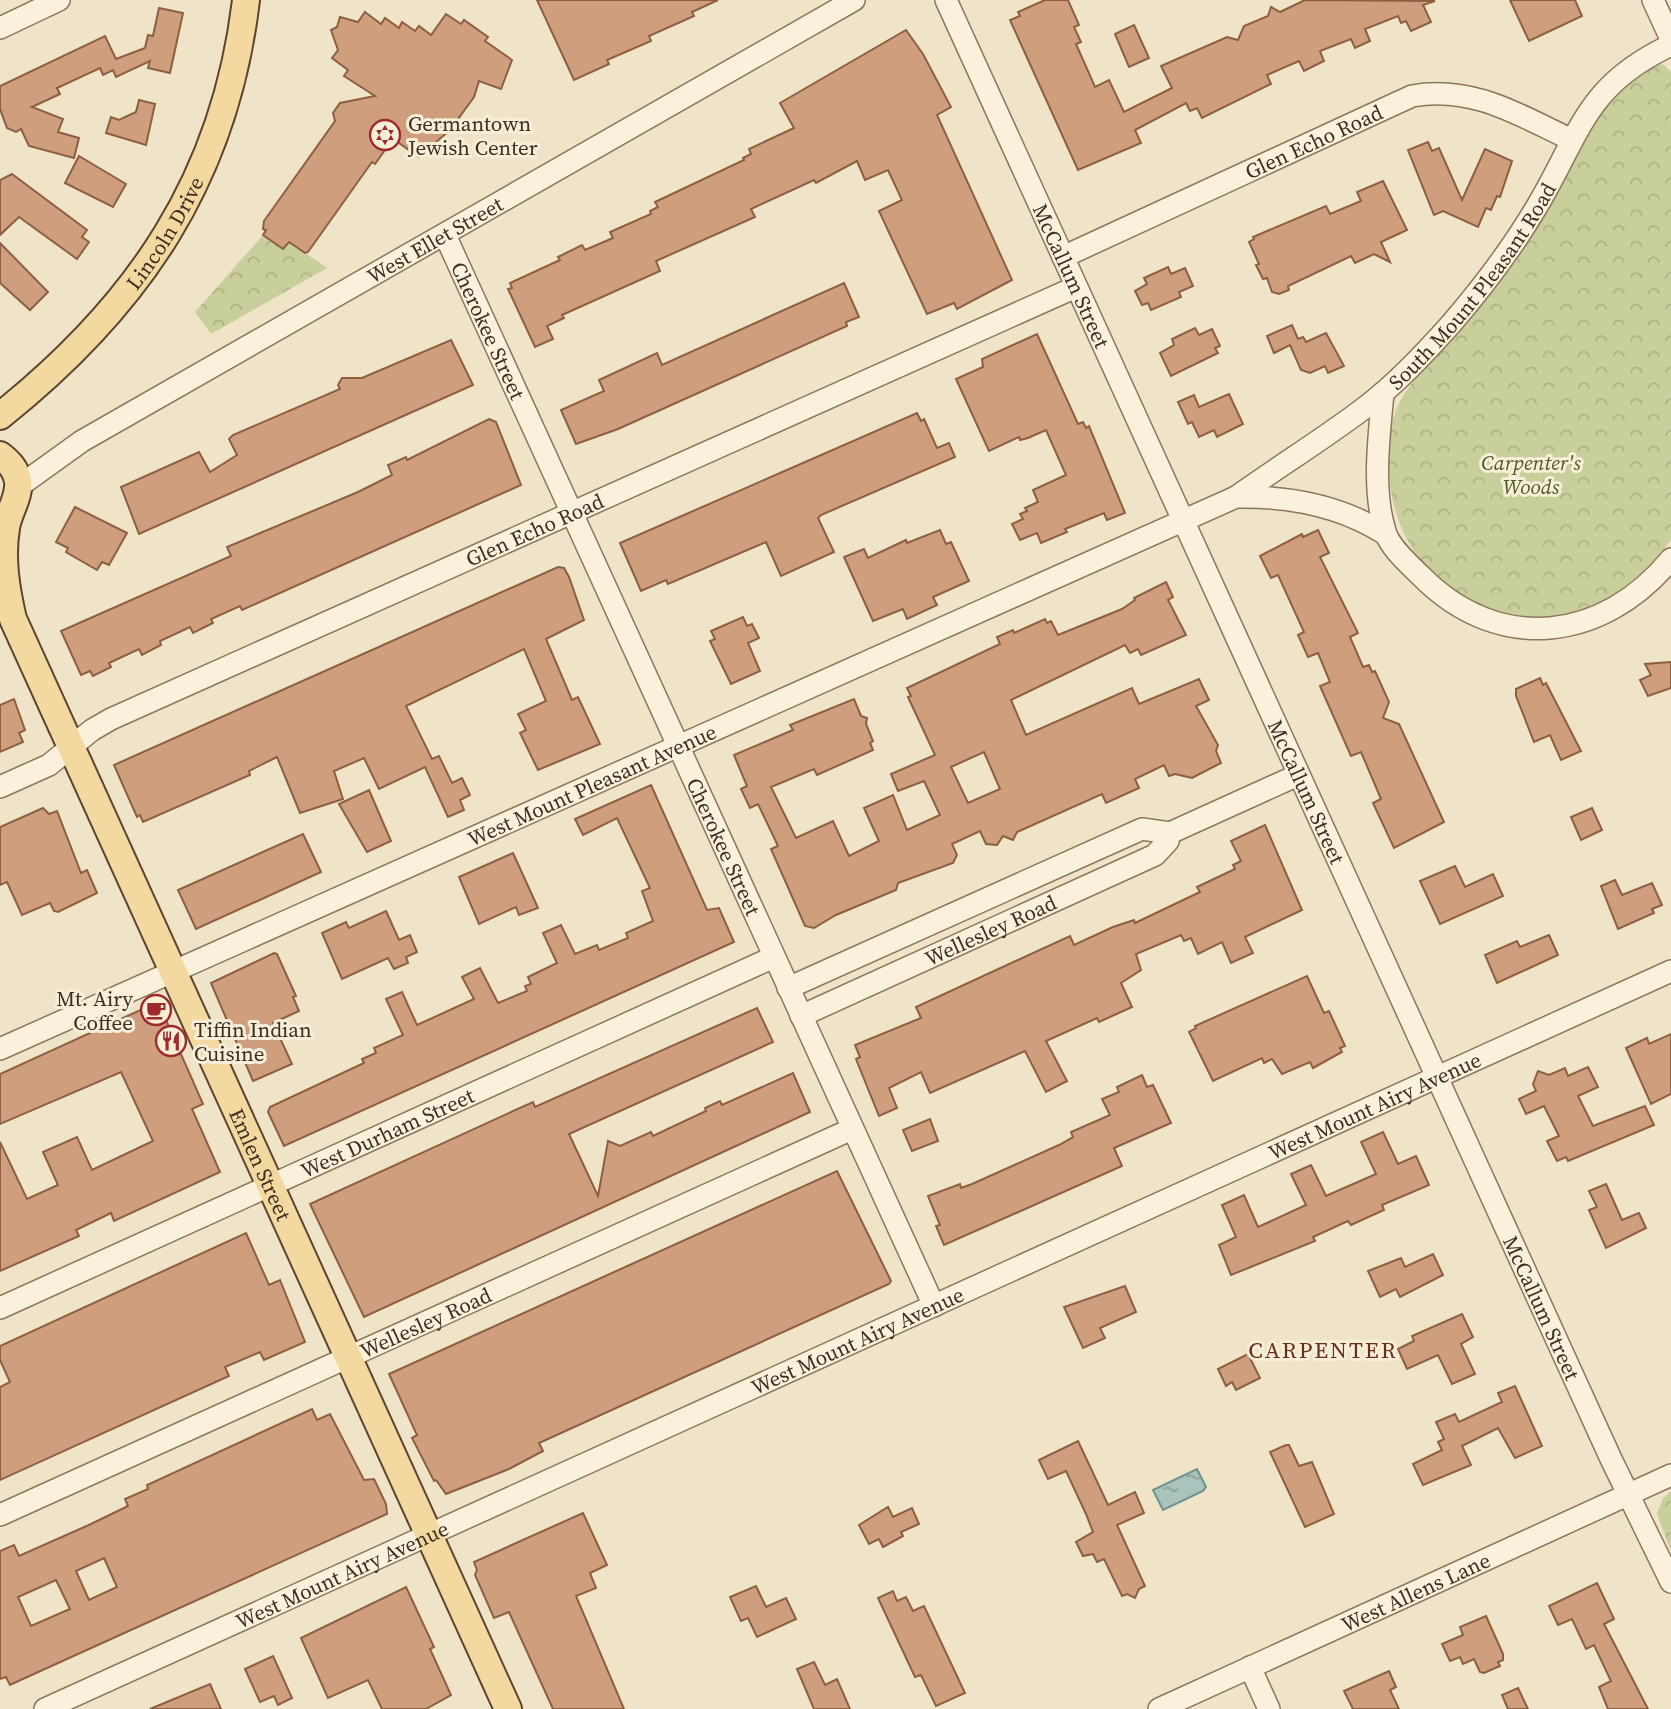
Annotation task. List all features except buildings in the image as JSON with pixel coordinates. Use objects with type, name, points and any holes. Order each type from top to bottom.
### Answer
[{"type":"main road","name":"Lincoln Drive","points":[[0,416],[93,333],[118,305],[167,235],[188,197],[220,121],[237,54],[246,0]]},
{"type":"main road","points":[[0,455],[15,470],[18,487]]},
{"type":"main road","name":"Emlen Street","points":[[18,487],[3,528],[6,612],[71,748],[508,1709]]},
{"type":"street","points":[[0,28],[60,0]]},
{"type":"street","name":"West Ellet Street","points":[[18,487],[82,441],[854,0]]},
{"type":"street","name":"McCallum Street","points":[[946,0],[1298,775],[1671,1582]]},
{"type":"street","points":[[1653,0],[1671,39]]},
{"type":"street","name":"South Mount Pleasant Road","points":[[1236,497],[1383,393],[1432,345],[1487,281],[1527,222],[1594,103],[1629,67],[1671,45]]},
{"type":"street","name":"Glen Echo Road","points":[[1063,257],[1412,96],[1443,92],[1478,97],[1572,140]]},
{"type":"street","name":"Cherokee Street","points":[[445,235],[934,1306]]},
{"type":"street","name":"Glen Echo Road","points":[[0,787],[49,765],[111,719],[1076,287]]},
{"type":"street","points":[[1383,393],[1379,474],[1385,534]]},
{"type":"street","points":[[1236,497],[1277,498],[1317,504],[1354,516],[1385,534],[1417,572],[1450,602],[1479,618],[1531,629],[1564,627],[1610,611],[1638,592],[1671,559]]},
{"type":"street","name":"West Mount Pleasant Avenue","points":[[0,1049],[1236,497]]},
{"type":"street","name":"Wellesley Road","points":[[788,988],[1142,829],[1170,833],[1298,775]]},
{"type":"street","name":"Wellesley Road","points":[[801,1016],[1156,855],[1168,841],[1170,833]]},
{"type":"street","name":"West Durham Street","points":[[0,1308],[774,957]]},
{"type":"street","name":"West Mount Airy Avenue","points":[[45,1709],[1671,971]]},
{"type":"street","name":"Wellesley Road","points":[[0,1515],[852,1129]]},
{"type":"street","name":"West Allens Lane","points":[[1159,1709],[1671,1475]]},
{"type":"street","points":[[1250,1667],[1269,1709]]},
{"type":"green space","name":"Carpenter's Woods","points":[[1656,64],[1664,65],[1671,72],[1671,540],[1628,589],[1581,611],[1541,617],[1503,613],[1467,599],[1436,577],[1412,547],[1395,511],[1389,468],[1392,422],[1408,388],[1478,308],[1521,251],[1598,118],[1633,79]]},
{"type":"green space","points":[[263,235],[283,249],[289,242],[327,268],[211,334],[195,312]]},
{"type":"green space","points":[[1671,1491],[1671,1552],[1657,1514],[1663,1498]]},
{"type":"water","points":[[1197,1469],[1206,1487],[1203,1491],[1163,1510],[1153,1490]]},
{"type":"place","name":"Germantown Jewish Center","points":[[385,135]]},
{"type":"place","name":"Mt. Airy Coffee","points":[[156,1010]]},
{"type":"place","name":"Tiffin Indian Cuisine","points":[[171,1041]]},
{"type":"district","name":"CARPENTER","points":[[1323,1350]]}]
